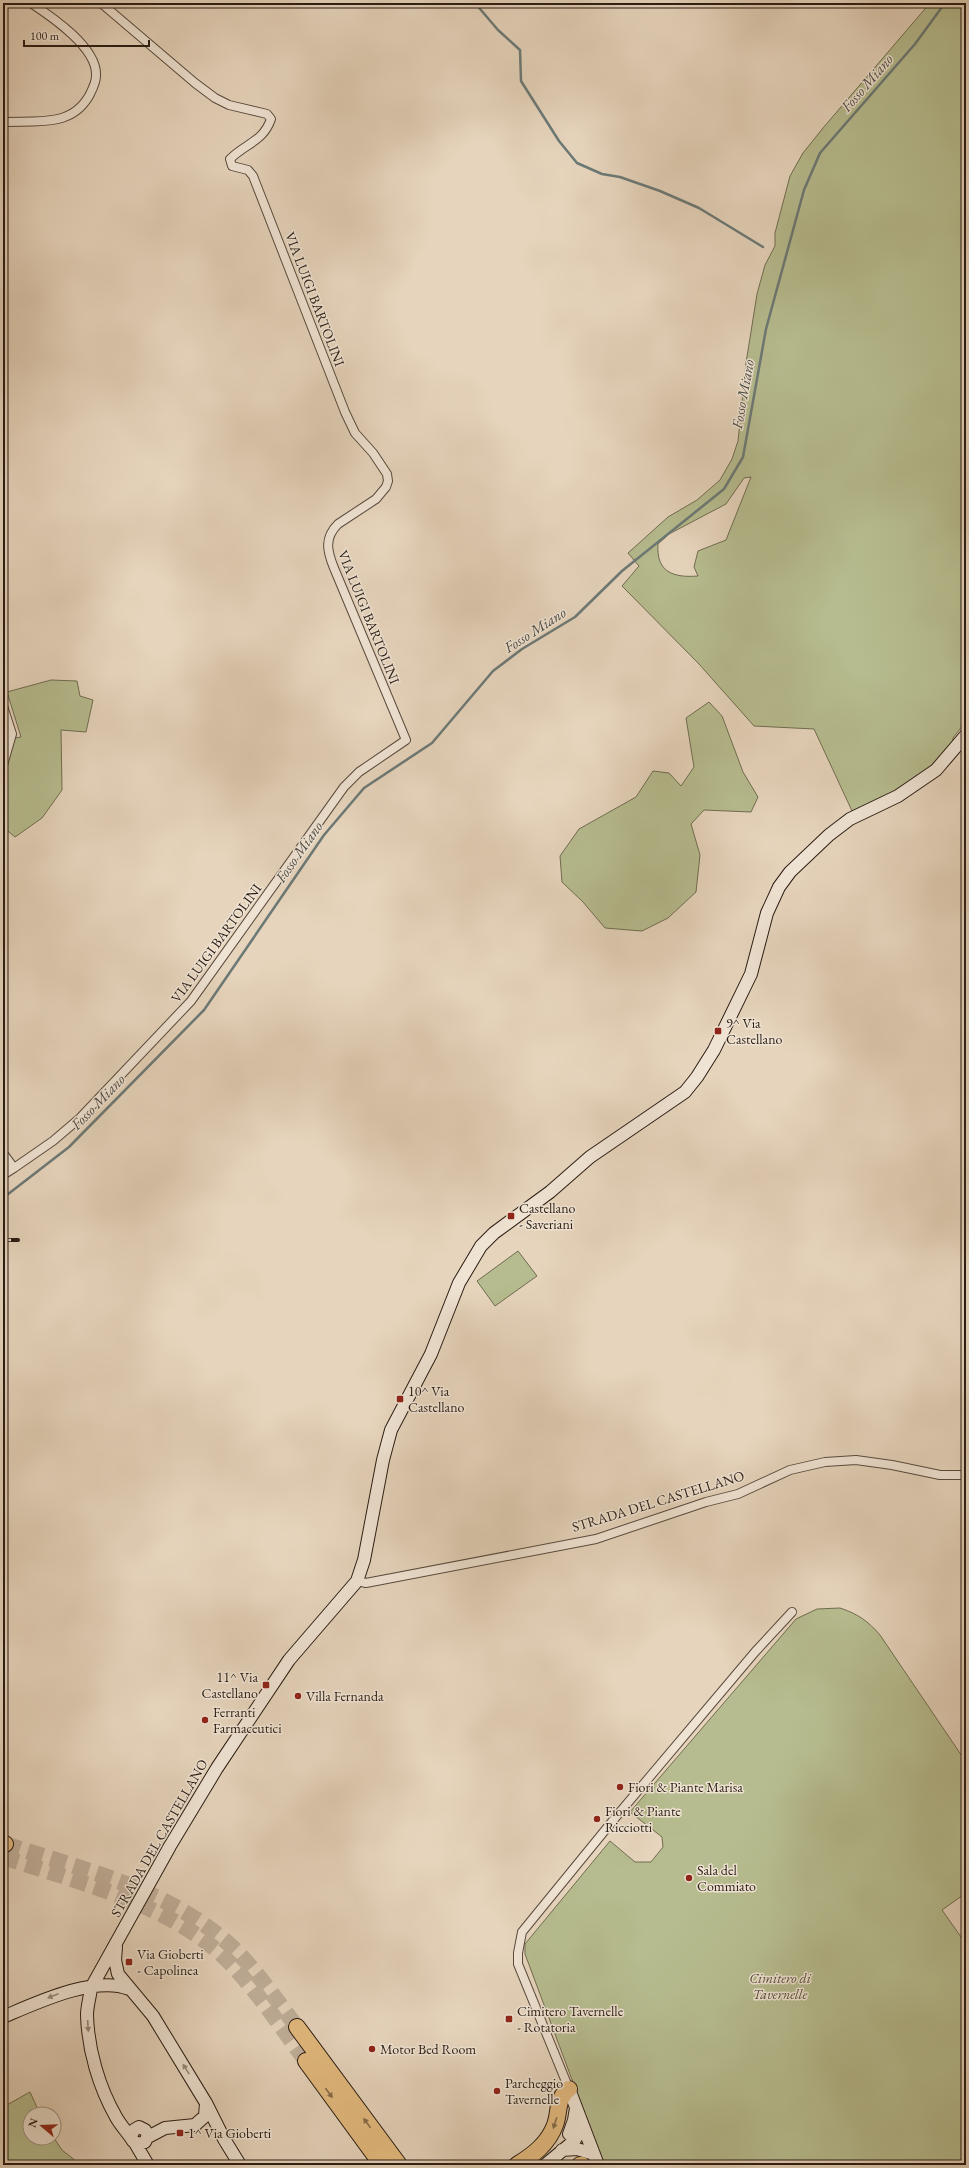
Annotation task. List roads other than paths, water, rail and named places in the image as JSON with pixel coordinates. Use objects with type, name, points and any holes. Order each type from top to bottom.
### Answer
[{"type":"highway","points":[[297,2027],[390,2161]]},
{"type":"highway","points":[[306,2061],[390,2161],[406,2165]]},
{"type":"highway","points":[[516,2165],[539,2150],[549,2137],[555,2124],[560,2099],[569,2089]]},
{"type":"street","points":[[3,122],[58,119],[74,113],[86,102],[93,88],[96,76],[94,62],[86,48],[31,3]]},
{"type":"street","name":"VIA LUIGI BARTOLINI","points":[[14,1168],[54,1141],[80,1118],[191,1002],[344,788],[359,772],[406,740],[334,568],[327,546],[333,529],[338,524],[376,499],[382,493],[388,481],[386,474],[373,453],[355,433],[344,412],[253,176],[248,170],[232,166],[230,162],[230,159],[236,154],[261,138],[271,119],[267,114],[229,105],[215,98],[194,83],[101,3]]},
{"type":"street","points":[[3,706],[12,734],[3,765]]},
{"type":"street","name":"STRADA DEL CASTELLANO","points":[[148,2165],[140,2139],[126,2134],[116,2117],[99,2080],[88,2036],[87,2013],[91,1988],[170,1846],[217,1768],[289,1660],[357,1581],[364,1560],[383,1460],[391,1430],[431,1354],[458,1283],[481,1246],[494,1233],[550,1192],[590,1157],[685,1092],[697,1077],[714,1050],[748,981],[758,953],[767,913],[779,887],[790,872],[828,835],[850,819],[898,796],[926,778],[950,756],[966,735]]},
{"type":"street","points":[[3,1153],[14,1168],[3,1175]]},
{"type":"street","name":"STRADA DEL CASTELLANO","points":[[357,1581],[366,1583],[596,1539],[706,1502],[738,1494],[790,1470],[825,1462],[856,1460],[892,1464],[940,1474],[966,1475]]},
{"type":"street","points":[[596,2159],[518,1964],[518,1953],[522,1932],[615,1818],[755,1652],[792,1612]]},
{"type":"street","points":[[117,1942],[115,1960],[118,1974],[153,2016],[206,2103],[224,2139],[240,2165]]},
{"type":"street","points":[[3,2017],[61,1993],[107,1984],[119,1985],[130,1990]]},
{"type":"street","points":[[140,2139],[164,2128],[195,2125],[205,2116],[206,2103]]},
{"type":"street","points":[[553,2158],[569,2134],[574,2120],[576,2106]]},
{"type":"street","points":[[569,2134],[583,2127]]},
{"type":"street","points":[[553,2158],[574,2141],[583,2127]]},
{"type":"street","points":[[553,2158],[577,2149],[596,2159]]},
{"type":"waterway","points":[[475,3],[498,30],[520,50],[521,81],[559,141],[577,163],[602,174],[620,177],[660,191],[699,208],[763,247]]},
{"type":"waterway","name":"Fosso Miano","points":[[3,1198],[69,1147],[204,1010],[324,835],[364,788],[432,743],[493,671],[522,649],[575,617],[622,571],[724,489],[743,457],[766,329],[804,190],[820,153],[915,44],[945,3]]},
{"type":"tunnel","points":[[5,1844],[94,1872],[152,1895],[180,1909],[206,1926],[230,1945],[248,1963],[297,2027]]},
{"type":"tunnel","points":[[3,1857],[119,1896],[175,1922],[200,1938],[223,1956],[246,1980],[306,2061]]},
{"type":"railway","points":[[3,1240],[18,1240]]},
{"type":"place","name":"9^ Via Castellano","points":[[718,1031]]},
{"type":"place","name":"Castellano - Saveriani","points":[[511,1216]]},
{"type":"place","name":"10^ Via Castellano","points":[[400,1399]]},
{"type":"place","name":"11^ Via Castellano","points":[[266,1685]]},
{"type":"place","name":"Villa Fernanda","points":[[298,1696]]},
{"type":"place","name":"Ferranti Farmaceutici","points":[[205,1720]]},
{"type":"place","name":"Fiori & Piante Marisa","points":[[620,1787]]},
{"type":"place","name":"Fiori & Piante Ricciotti","points":[[597,1819]]},
{"type":"place","name":"Sala del Commiato","points":[[689,1878]]},
{"type":"place","name":"Via Gioberti - Capolinea","points":[[129,1962]]},
{"type":"place","name":"Cimitero Tavernelle - Rotatoria","points":[[509,2019]]},
{"type":"place","name":"Motor Bed Room","points":[[372,2049]]},
{"type":"place","name":"Parcheggio Tavernelle","points":[[497,2091]]},
{"type":"place","name":"1^ Via Gioberti","points":[[180,2133]]},
{"type":"park label","name":"Cimitero di Tavernelle","points":[[780,1986]]}]
